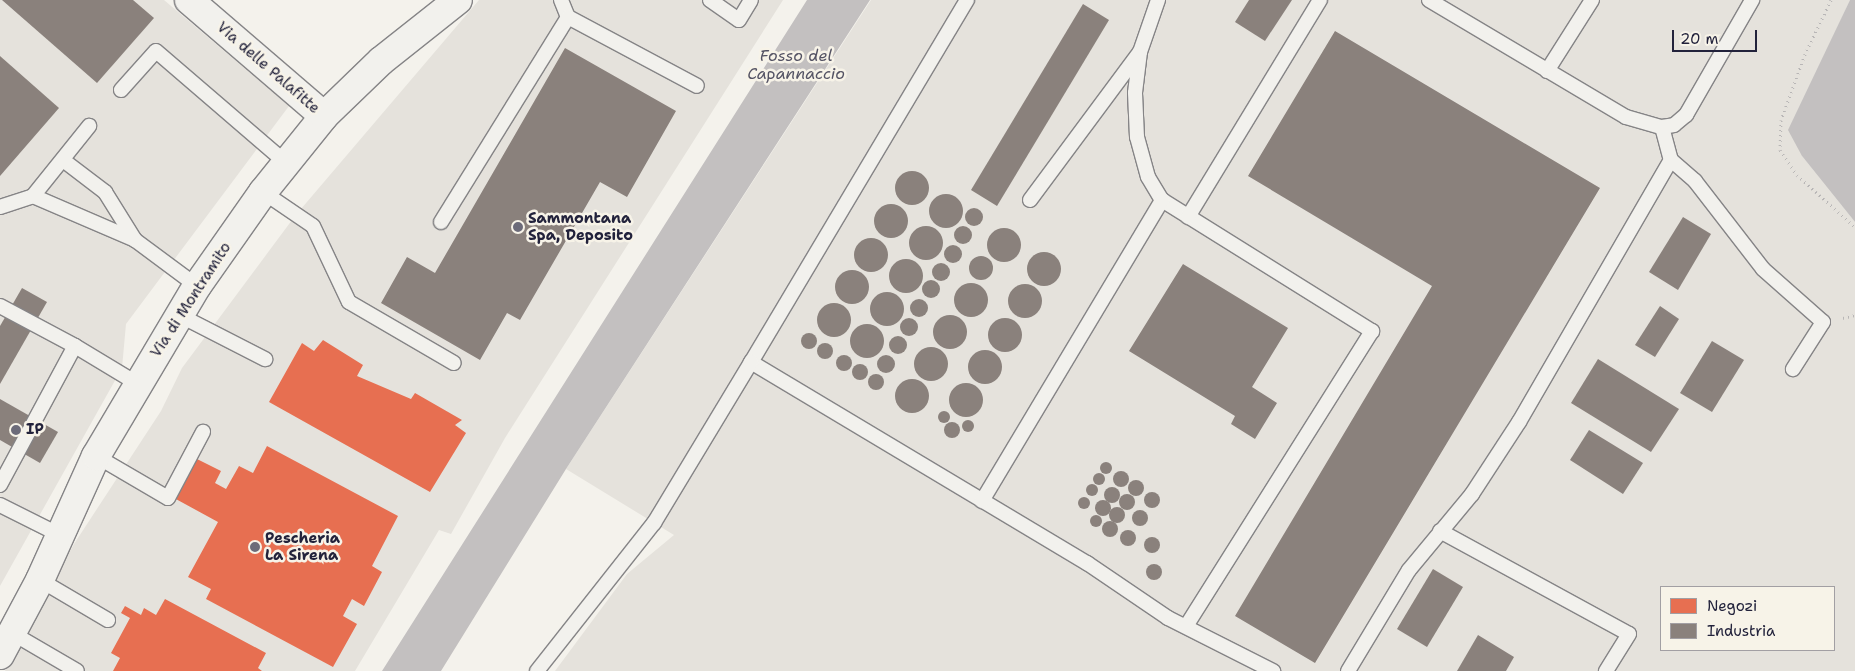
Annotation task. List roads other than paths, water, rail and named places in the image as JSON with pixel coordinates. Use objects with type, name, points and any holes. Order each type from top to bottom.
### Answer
[{"type":"main road","name":"Via delle Palafitte","points":[[189,0],[324,116]]},
{"type":"main road","name":"Via di Montramito","points":[[6,644],[40,580],[96,456],[197,286],[264,192],[324,116],[381,61],[458,0]]},
{"type":"lane","points":[[560,0],[568,17],[696,86]]},
{"type":"lane","points":[[710,0],[739,20],[751,0]]},
{"type":"lane","points":[[537,671],[654,523],[967,0]]},
{"type":"lane","points":[[1158,0],[1140,52],[1135,93],[1137,137],[1148,177],[1162,200],[1372,331],[1187,626]]},
{"type":"lane","points":[[1188,217],[1320,0]]},
{"type":"lane","points":[[1429,0],[1626,117],[1662,127],[1674,125],[1686,115],[1752,0]]},
{"type":"lane","points":[[1547,71],[1592,0]]},
{"type":"lane","points":[[441,222],[568,17]]},
{"type":"lane","points":[[122,90],[156,51],[286,163]]},
{"type":"lane","points":[[1030,200],[1140,52]]},
{"type":"lane","points":[[0,207],[33,196],[89,126]]},
{"type":"lane","points":[[1662,127],[1671,160],[1695,181],[1763,269],[1823,322],[1793,369]]},
{"type":"lane","points":[[63,160],[105,192],[135,240]]},
{"type":"lane","points":[[1348,671],[1409,570],[1472,494],[1519,422],[1671,160]]},
{"type":"lane","points":[[264,192],[313,226],[350,302],[454,363]]},
{"type":"lane","points":[[33,196],[135,240],[197,286]]},
{"type":"lane","points":[[982,501],[1162,200]]},
{"type":"lane","points":[[0,306],[74,346],[138,384]]},
{"type":"lane","points":[[179,315],[265,359]]},
{"type":"lane","points":[[2,479],[74,346]]},
{"type":"lane","points":[[751,362],[1087,563],[1168,618],[1273,671]]},
{"type":"lane","points":[[96,456],[168,498],[203,432]]},
{"type":"lane","points":[[0,505],[60,534]]},
{"type":"lane","points":[[1440,532],[1629,634],[1606,671]]},
{"type":"lane","points":[[40,580],[108,620]]},
{"type":"lane","points":[[6,644],[77,671]]},
{"type":"water","name":"Fosso del Capannaccio","points":[[807,0],[870,0],[566,469],[441,671],[382,671]]},
{"type":"water","points":[[1850,0],[1855,0],[1855,222],[1802,156],[1788,130]]},
{"type":"place","name":"Sammontana Spa, Deposito","points":[[518,227]]},
{"type":"place","name":"IP","points":[[16,430]]},
{"type":"place","name":"Pescheria La Sirena","points":[[255,547]]}]
